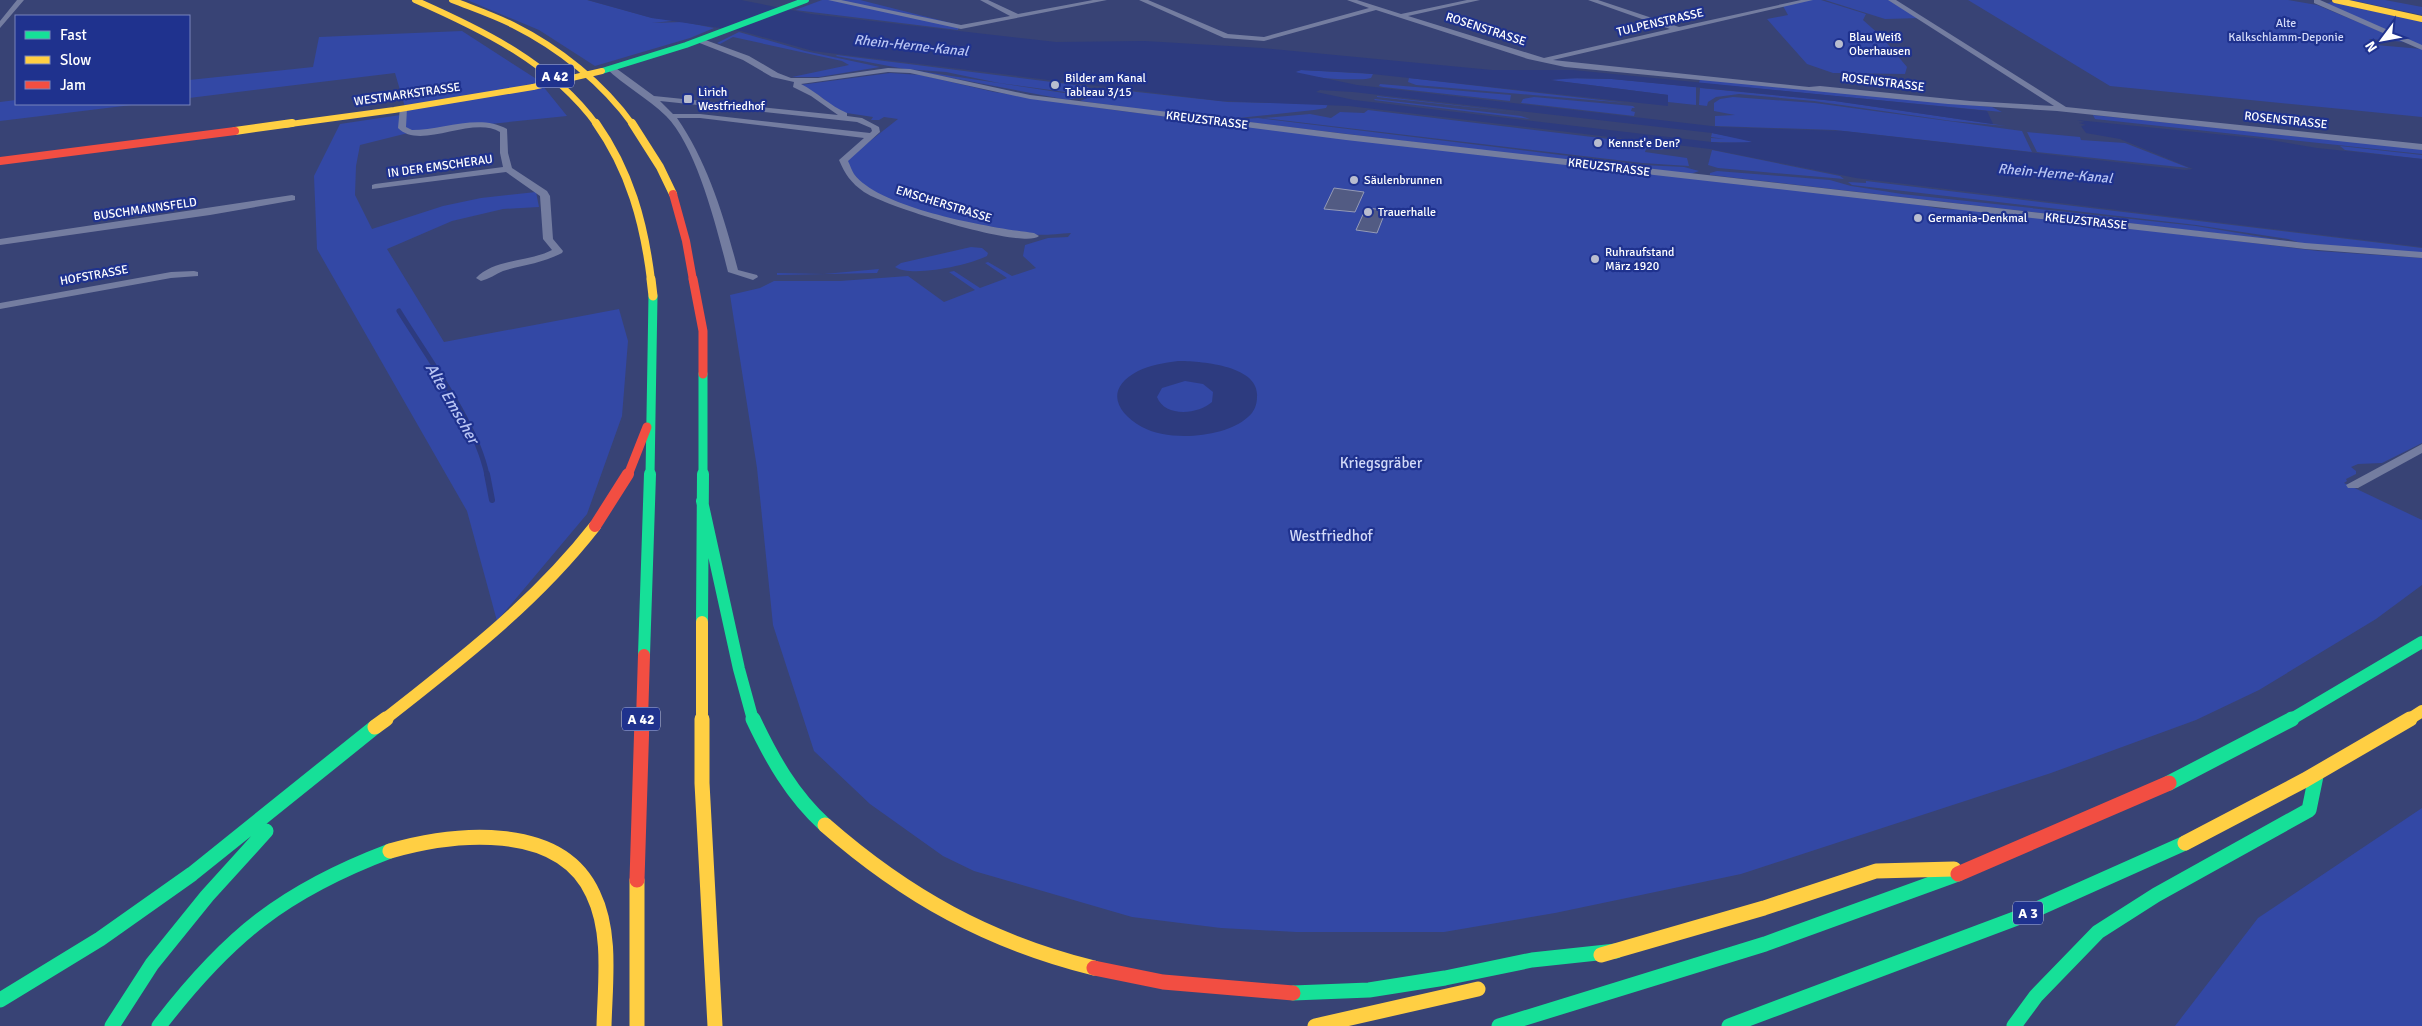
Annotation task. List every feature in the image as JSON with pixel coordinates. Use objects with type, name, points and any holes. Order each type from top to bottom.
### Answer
[{"type":"main road","name":"A 42","points":[[415,0],[488,32],[527,55],[570,89],[594,115],[613,144],[629,176],[642,210],[648,246],[654,337],[635,919],[636,1026]]},
{"type":"main road","name":"A 42","points":[[452,0],[515,26],[554,50],[578,67],[623,109],[644,137],[663,171],[675,200],[686,241],[703,331],[702,783],[715,1026]]},
{"type":"main road","name":"WESTMARKSTRASSE","points":[[0,161],[404,109],[520,90],[606,70],[700,40],[806,0]]},
{"type":"main road","points":[[2335,0],[2422,19]]},
{"type":"main road","points":[[0,1000],[100,939],[192,874],[501,625],[549,581],[574,553],[625,482],[653,413]]},
{"type":"main road","points":[[702,501],[739,669],[753,719],[772,758],[803,805],[850,849],[900,885],[964,921],[1002,939],[1076,964],[1163,982],[1279,993],[1369,990],[1445,978],[1532,960],[1616,951]]},
{"type":"main road","points":[[1499,1026],[1652,982],[1877,906],[1969,869],[2053,834],[2193,771],[2346,689],[2422,642]]},
{"type":"main road","name":"A 3","points":[[1729,1026],[1924,956],[2108,879],[2254,810],[2316,776],[2422,711]]},
{"type":"main road","points":[[112,1026],[152,964],[207,896],[328,766]]},
{"type":"main road","points":[[2014,1026],[2036,996],[2098,932],[2156,895],[2309,810],[2316,776]]},
{"type":"main road","points":[[159,1026],[195,977],[232,940],[260,917],[311,884],[341,869],[395,850],[425,842],[480,837],[527,842],[546,848],[562,856],[575,866],[587,882],[596,900],[602,940],[604,1026]]},
{"type":"main road","points":[[1553,970],[1764,908],[1876,871],[1969,869]]},
{"type":"main road","points":[[1315,1026],[1488,986]]},
{"type":"street","points":[[0,26],[21,0]]},
{"type":"street","points":[[831,0],[957,27],[1104,0]]},
{"type":"street","points":[[983,0],[1019,17]]},
{"type":"street","points":[[1142,0],[1227,36],[1264,39],[1377,8]]},
{"type":"street","name":"ROSENSTRASSE","points":[[1350,0],[1565,65],[1919,99],[2018,107],[2054,107],[2422,147]]},
{"type":"street","points":[[1402,15],[1477,0]]},
{"type":"street","points":[[1591,0],[1678,30]]},
{"type":"street","name":"TULPENSTRASSE","points":[[1544,60],[1810,0]]},
{"type":"street","points":[[1891,0],[2057,104],[2072,110]]},
{"type":"street","points":[[2317,0],[2316,2],[2422,48]]},
{"type":"street","points":[[671,116],[700,116],[873,136],[876,132],[875,127],[835,112],[814,94],[796,85],[799,81],[780,78],[746,58],[700,40]]},
{"type":"street","points":[[606,70],[652,98],[671,116],[689,142],[696,159],[719,218],[733,272],[753,277]]},
{"type":"street","name":"KREUZSTRASSE","points":[[799,81],[888,70],[910,71],[1030,97],[1346,137],[2305,246],[2422,255]]},
{"type":"street","points":[[652,98],[855,119]]},
{"type":"street","points":[[671,116],[693,111],[701,107],[699,102]]},
{"type":"street","name":"IN DER EMSCHERAU","points":[[404,109],[402,128],[410,133],[486,125],[500,127],[504,131],[504,153],[508,169]]},
{"type":"street","name":"EMSCHERSTRASSE","points":[[873,136],[843,160],[845,168],[864,189],[897,205],[963,225],[1034,236]]},
{"type":"street","name":"IN DER EMSCHERAU","points":[[374,187],[508,169],[542,191],[545,196],[548,239],[558,251],[542,260],[501,268],[481,278]]},
{"type":"street","name":"BUSCHMANNSFELD","points":[[0,242],[210,212],[292,198]]},
{"type":"street","name":"HOFSTRASSE","points":[[0,306],[170,275],[194,274]]},
{"type":"street","points":[[2353,485],[2422,448]]},
{"type":"green space","points":[[467,0],[587,0],[652,18],[681,20],[652,23],[683,22],[714,28],[690,38],[595,66],[539,30]]},
{"type":"green space","points":[[822,0],[860,0],[959,25],[958,30],[795,10]]},
{"type":"green space","name":"Blau Weiß Oberhausen","points":[[1810,0],[1821,0],[1866,14],[1863,20],[1881,36],[1907,67],[1905,74],[1833,73],[1807,64],[1767,19],[1788,15],[1783,6]]},
{"type":"green space","points":[[1825,0],[1889,0],[1921,18],[1885,19]]},
{"type":"green space","name":"Alte Kalkschlamm-Deponie","points":[[1968,0],[2288,0],[2317,5],[2406,42],[2369,39],[2376,45],[2422,49],[2422,117],[2110,86]]},
{"type":"green space","points":[[2351,0],[2385,0],[2422,7],[2422,15]]},
{"type":"green space","points":[[2332,2],[2422,22],[2422,46],[2325,4]]},
{"type":"green space","points":[[462,31],[538,80],[567,116],[412,132],[360,145],[356,166],[355,195],[372,229],[443,206],[481,198],[536,192],[539,207],[503,209],[452,221],[387,249],[444,342],[619,309],[628,341],[622,416],[587,514],[497,621],[467,511],[317,249],[314,176],[340,124],[407,114],[395,73],[190,98],[190,80],[313,67],[319,37]]},
{"type":"green space","points":[[739,32],[805,51],[880,67],[819,77],[792,77],[849,65],[842,61],[733,37],[720,44],[717,43]]},
{"type":"green space","points":[[836,56],[1084,86],[1093,89],[1087,95],[999,83],[946,72],[905,69],[1084,96],[1068,100]]},
{"type":"green space","points":[[1301,70],[1373,74],[1371,78],[1366,79],[1320,78],[1295,72]]},
{"type":"green space","name":"Westfriedhof","points":[[890,73],[921,75],[994,92],[1121,111],[1915,202],[1939,208],[1964,208],[2318,251],[2422,258],[2422,443],[2382,463],[2358,464],[2351,467],[2356,471],[2356,474],[2346,479],[2347,481],[2344,483],[2422,520],[2422,585],[2376,619],[2259,690],[2196,720],[2051,773],[1741,874],[1555,913],[1444,932],[1296,932],[1221,928],[1132,917],[974,871],[943,856],[870,804],[814,751],[773,625],[757,468],[730,295],[760,288],[774,281],[840,281],[908,276],[944,302],[975,290],[949,272],[954,271],[980,288],[1007,278],[985,263],[988,262],[1012,276],[1036,268],[1023,256],[1025,245],[1048,238],[1068,237],[1071,233],[1031,235],[965,224],[903,205],[885,198],[861,184],[851,172],[846,160],[898,119],[884,117],[879,120],[871,120],[873,117],[840,112],[817,94],[800,85]]},
{"type":"green space","points":[[1409,78],[1627,103],[1416,85],[1408,82]]},
{"type":"green space","points":[[1559,78],[1612,79],[1696,87],[1696,105],[1668,102],[1668,95],[1550,80]]},
{"type":"green space","points":[[1700,79],[1992,107],[2002,112],[1699,83]]},
{"type":"green space","points":[[1380,84],[1511,95],[1510,101],[1383,87],[1379,86]]},
{"type":"green space","points":[[1700,88],[1835,101],[2006,126],[1952,121],[1814,101],[1739,94],[1716,97],[1708,102],[1707,106],[1699,105]]},
{"type":"green space","points":[[1128,91],[1228,102],[1328,104],[1326,108],[1314,110],[1219,120],[1080,101],[1098,94]]},
{"type":"green space","points":[[1377,96],[1532,114],[1377,97]]},
{"type":"green space","points":[[1534,97],[1633,106],[1635,108],[1632,108],[1631,111],[1635,112],[1634,116],[1521,103],[1523,99]]},
{"type":"green space","points":[[1733,97],[1815,103],[2022,131],[2032,152],[1835,130],[1715,126],[1715,116],[1735,115],[1714,111],[1714,103],[1720,99]]},
{"type":"green space","points":[[15,100],[15,105],[132,105],[0,121],[0,102]]},
{"type":"green space","points":[[1374,100],[1521,116],[1530,119]]},
{"type":"green space","points":[[1368,110],[1667,146],[1668,148],[1660,150],[1646,149],[1645,152],[1687,158],[1689,166],[1642,163],[1263,118],[1310,114],[1331,118],[1340,112],[1364,113]]},
{"type":"green space","points":[[2093,115],[2422,149],[2422,154],[2095,119]]},
{"type":"green space","points":[[1258,118],[1643,165],[1684,167],[1699,171],[1688,175],[1231,120]]},
{"type":"green space","points":[[2027,132],[2080,137],[2081,140],[2125,143],[2189,168],[2037,152]]},
{"type":"green space","points":[[1712,133],[1749,140],[1753,143],[1711,142],[1711,138],[1725,139],[1711,137]]},
{"type":"green space","points":[[2340,146],[2422,155],[2422,159],[2345,150]]},
{"type":"green space","points":[[1712,150],[1840,176],[1844,179],[1718,168],[1708,165]]},
{"type":"green space","points":[[1717,171],[1830,180],[1851,186],[1902,194],[2196,226],[2293,242],[1710,175],[1710,173]]},
{"type":"green space","points":[[1866,181],[2422,248],[2422,254],[2307,245],[2288,239],[2196,225],[1852,185],[1848,182],[1866,183]]},
{"type":"green space","points":[[971,247],[982,248],[988,253],[987,256],[967,263],[927,271],[903,270],[895,267],[901,263]]},
{"type":"green space","points":[[879,269],[877,273],[777,275],[777,273],[824,274]]},
{"type":"green space","points":[[2422,808],[2422,1026],[2175,1026],[2258,918]]},
{"type":"water","name":"Rhein-Herne-Kanal","points":[[588,0],[741,0],[811,14],[1056,42],[1145,41],[1262,48],[1492,70],[1573,70],[1987,111],[1993,124],[1835,101],[1612,79],[1577,78],[1550,80],[1668,95],[1668,106],[1363,73],[1301,70],[1295,72],[1357,85],[1720,127],[1843,131],[2185,170],[2193,169],[2120,139],[2086,133],[2081,126],[2086,125],[2079,123],[2085,122],[2077,120],[2264,139],[2317,148],[2422,159],[2422,247],[1856,178],[1710,149],[1349,106],[1221,101],[813,51],[741,31],[652,18]],"holes":[[[1320,90],[1353,92],[1712,133],[1753,142],[1720,143],[1354,100],[1316,92]]]},
{"type":"water","points":[[1178,361],[1200,362],[1226,367],[1249,378],[1255,386],[1257,397],[1256,406],[1253,411],[1248,417],[1226,430],[1196,436],[1167,435],[1153,432],[1133,421],[1120,407],[1118,392],[1121,385],[1138,371],[1157,364]],"holes":[[[1185,381],[1203,384],[1213,392],[1212,402],[1199,409],[1183,412],[1174,411],[1161,404],[1157,397],[1162,388]]]},
{"type":"building","points":[[1334,188],[1364,192],[1355,212],[1324,209]]},
{"type":"building","points":[[1366,208],[1386,210],[1377,233],[1356,230]]},
{"type":"waterway","name":"Alte Emscher","points":[[399,311],[462,412],[473,434],[487,475]]},
{"type":"waterway","name":"Alte Emscher","points":[[487,474],[492,500]]},
{"type":"traffic: fast","points":[[602,71],[686,45],[806,0]]},
{"type":"traffic: fast","points":[[644,655],[652,429],[653,296]]},
{"type":"traffic: fast","points":[[702,622],[703,374]]},
{"type":"traffic: fast","points":[[702,501],[739,669],[753,719],[772,758],[803,805],[825,825]]},
{"type":"traffic: fast","points":[[2169,783],[2281,725],[2422,642]]},
{"type":"traffic: fast","points":[[0,1000],[100,939],[192,874],[375,727]]},
{"type":"traffic: fast","points":[[2014,1026],[2036,996],[2098,932],[2156,895],[2309,810],[2316,776]]},
{"type":"traffic: fast","points":[[112,1026],[152,964],[207,896],[266,831]]},
{"type":"traffic: fast","points":[[1729,1026],[1960,941],[2073,895],[2185,843]]},
{"type":"traffic: fast","points":[[159,1026],[208,967],[260,919],[319,881],[353,865],[390,851]]},
{"type":"traffic: fast","points":[[1499,1026],[1765,944],[1958,874]]},
{"type":"traffic: fast","points":[[1293,993],[1369,990],[1445,978],[1532,960],[1616,951]]},
{"type":"traffic: slow","points":[[415,0],[466,23],[512,48],[552,76],[585,108],[612,146],[632,189],[646,239],[653,296]]},
{"type":"traffic: slow","points":[[452,0],[515,26],[566,57],[588,76],[628,118],[660,167],[673,194]]},
{"type":"traffic: slow","points":[[2335,0],[2422,19]]},
{"type":"traffic: slow","points":[[533,87],[602,71]]},
{"type":"traffic: slow","points":[[235,131],[394,110],[533,87]]},
{"type":"traffic: slow","points":[[375,727],[463,658],[520,609],[547,583],[595,526]]},
{"type":"traffic: slow","points":[[702,622],[702,783],[715,1026]]},
{"type":"traffic: slow","points":[[2185,843],[2305,780],[2422,711]]},
{"type":"traffic: slow","points":[[825,825],[884,874],[950,914],[985,932],[1020,946],[1057,959],[1094,968]]},
{"type":"traffic: slow","points":[[390,851],[442,839],[502,838],[531,844],[557,854],[578,871],[593,893],[602,925],[605,959],[604,1026]]},
{"type":"traffic: slow","points":[[1601,955],[1764,908],[1876,871],[1954,869]]},
{"type":"traffic: slow","points":[[637,880],[637,1026]]},
{"type":"traffic: slow","points":[[1315,1026],[1478,989]]},
{"type":"traffic: jam","points":[[0,161],[235,131]]},
{"type":"traffic: jam","points":[[673,194],[686,241],[703,331],[703,374]]},
{"type":"traffic: jam","points":[[595,526],[625,482],[647,427]]},
{"type":"traffic: jam","points":[[637,880],[644,655]]},
{"type":"traffic: jam","points":[[1958,874],[2169,783]]},
{"type":"traffic: jam","points":[[1094,968],[1163,982],[1293,993]]},
{"type":"place","name":"Blau Weiß Oberhausen","points":[[1839,44]]},
{"type":"place","name":"Bilder am Kanal Tableau 3/15","points":[[1055,85]]},
{"type":"place","name":"Lirich Westfriedhof","points":[[688,99]]},
{"type":"place","name":"Kennst'e Den?","points":[[1598,143]]},
{"type":"place","name":"Säulenbrunnen","points":[[1354,180]]},
{"type":"place","name":"Trauerhalle","points":[[1368,212]]},
{"type":"place","name":"Germania-Denkmal","points":[[1918,218]]},
{"type":"place","name":"Ruhraufstand März 1920","points":[[1595,259]]},
{"type":"park label","name":"Kriegsgräber","points":[[1381,463]]}]
